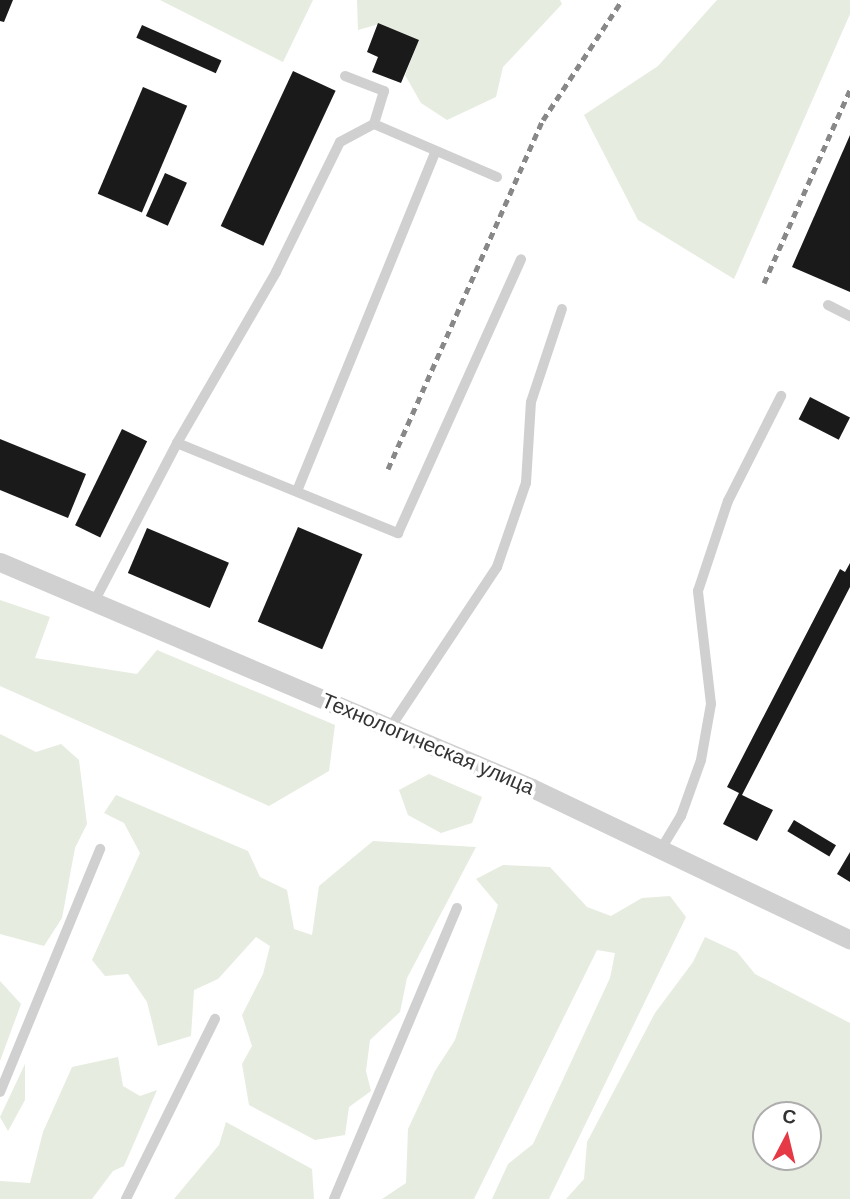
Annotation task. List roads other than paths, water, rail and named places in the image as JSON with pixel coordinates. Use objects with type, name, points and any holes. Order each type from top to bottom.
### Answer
[{"type":"street","name":"Технологическая улица","points":[[0,562],[390,727],[661,849],[850,940]]},
{"type":"lane","points":[[94,602],[177,443],[276,272],[340,142],[374,124],[384,91],[345,76]]},
{"type":"lane","points":[[374,124],[496,177]]},
{"type":"lane","points":[[297,491],[436,151]]},
{"type":"lane","points":[[177,443],[398,533],[521,259]]},
{"type":"lane","points":[[828,305],[850,316]]},
{"type":"lane","points":[[390,727],[497,567],[526,483],[531,402],[562,310]]},
{"type":"lane","points":[[661,849],[681,816],[701,760],[711,704],[698,591],[728,501],[781,397]]},
{"type":"lane","points":[[0,1092],[100,849]]},
{"type":"lane","points":[[334,1199],[457,908]]},
{"type":"lane","points":[[126,1199],[215,1019]]},
{"type":"railway","points":[[388,469],[543,120],[622,0]]},
{"type":"railway","points":[[764,283],[850,90]]}]
